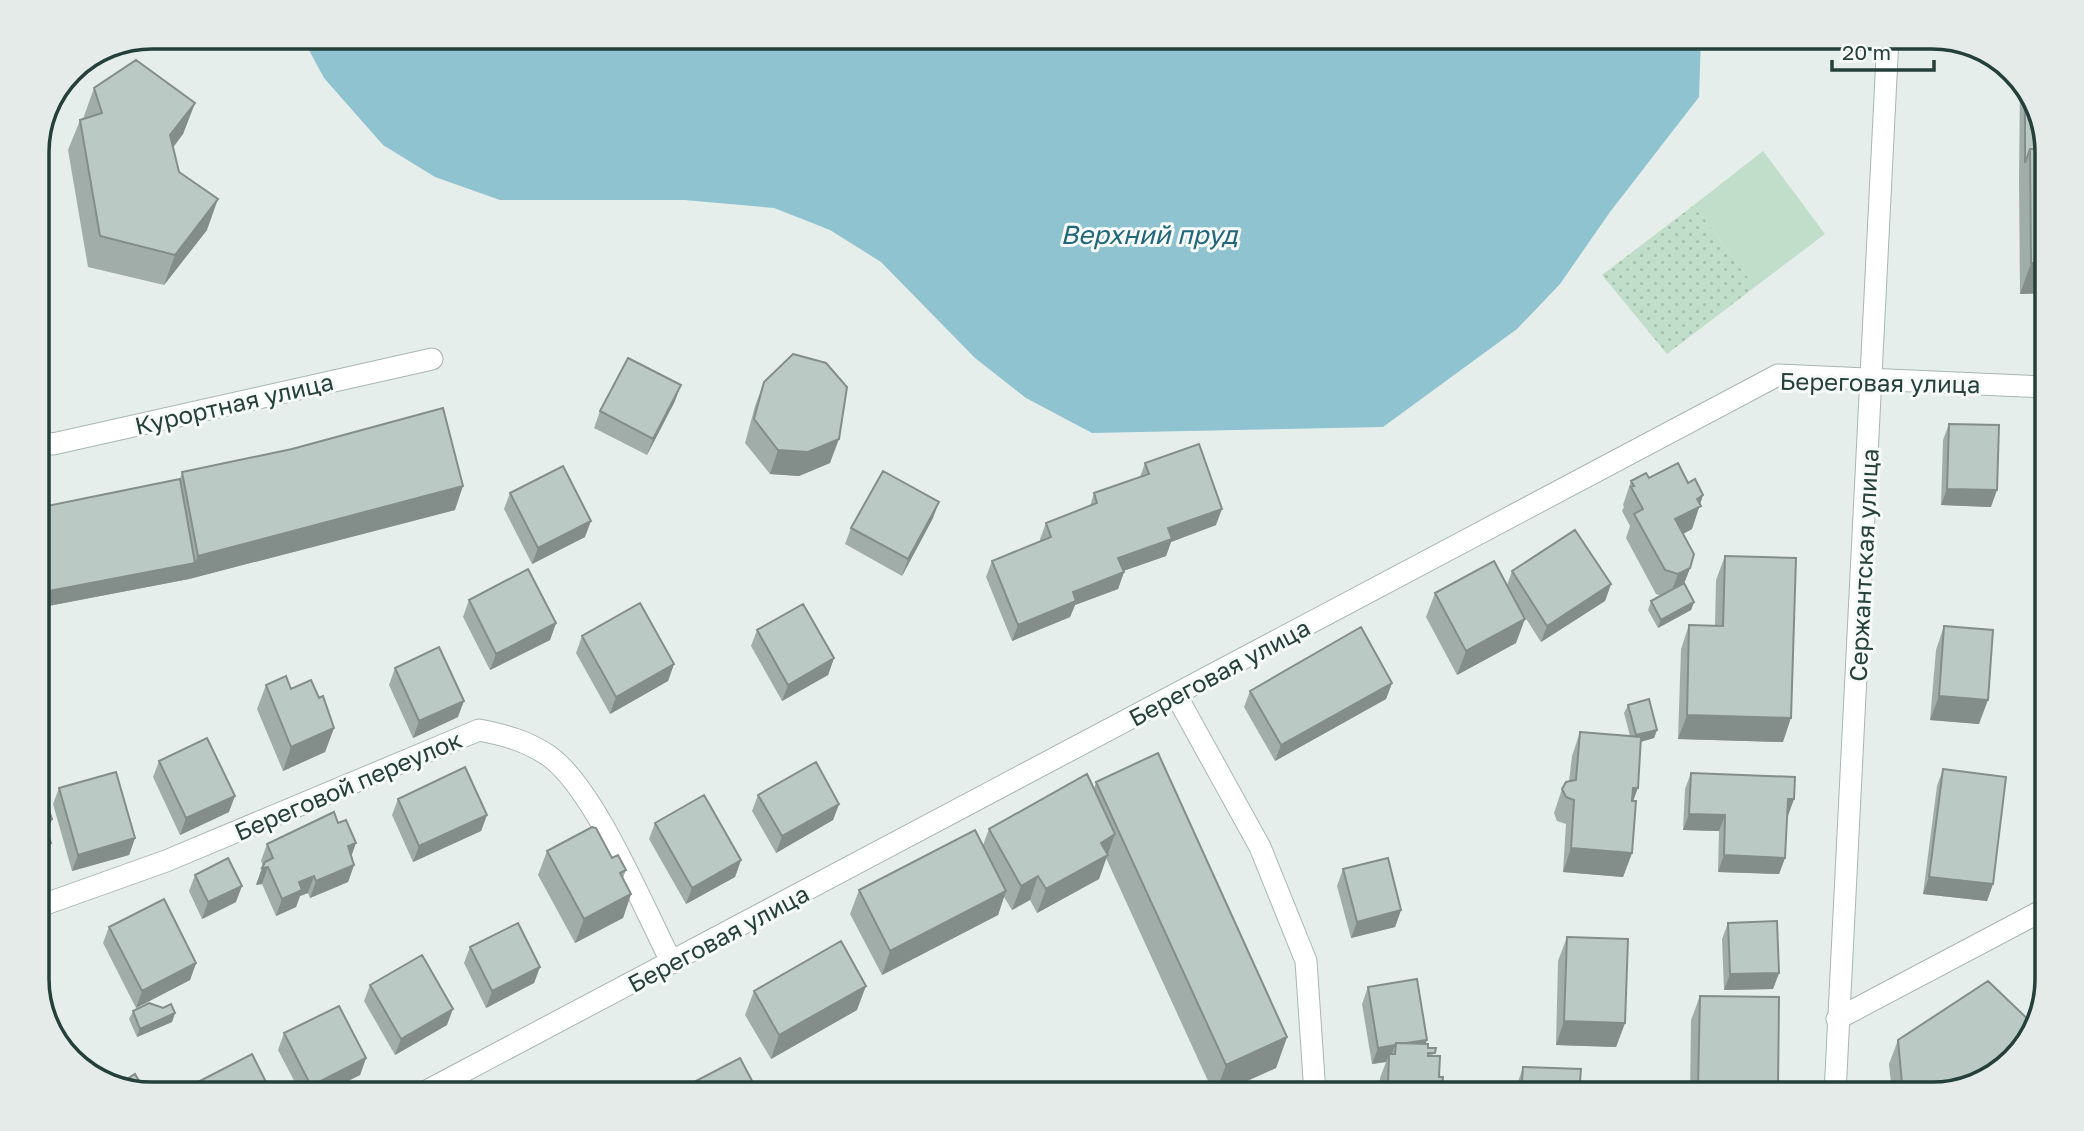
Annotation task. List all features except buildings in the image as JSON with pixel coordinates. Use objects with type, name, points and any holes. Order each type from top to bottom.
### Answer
[{"type":"street","name":"Сержантская улица","points":[[1835,1082],[1887,49]]},
{"type":"street","name":"Курортная улица","points":[[49,444],[432,359]]},
{"type":"street","name":"Береговая улица","points":[[444,1082],[1778,376],[1873,377],[2035,386]]},
{"type":"street","points":[[1176,695],[1260,847],[1306,961],[1314,1082]]},
{"type":"street","name":"Береговой переулок","points":[[49,903],[166,861],[479,730],[515,738],[550,757],[586,797],[672,962]]},
{"type":"street","points":[[1837,1019],[2035,914]]},
{"type":"green space","points":[[1763,151],[1825,234],[1755,287],[1694,205]]},
{"type":"green space","points":[[1694,205],[1755,287],[1667,354],[1602,275]]},
{"type":"water","name":"Верхний пруд","points":[[308,49],[1701,49],[1699,97],[1610,212],[1560,284],[1517,329],[1383,427],[1092,433],[1026,398],[975,358],[881,262],[830,230],[774,208],[684,200],[500,200],[435,177],[383,145],[324,78]]}]
